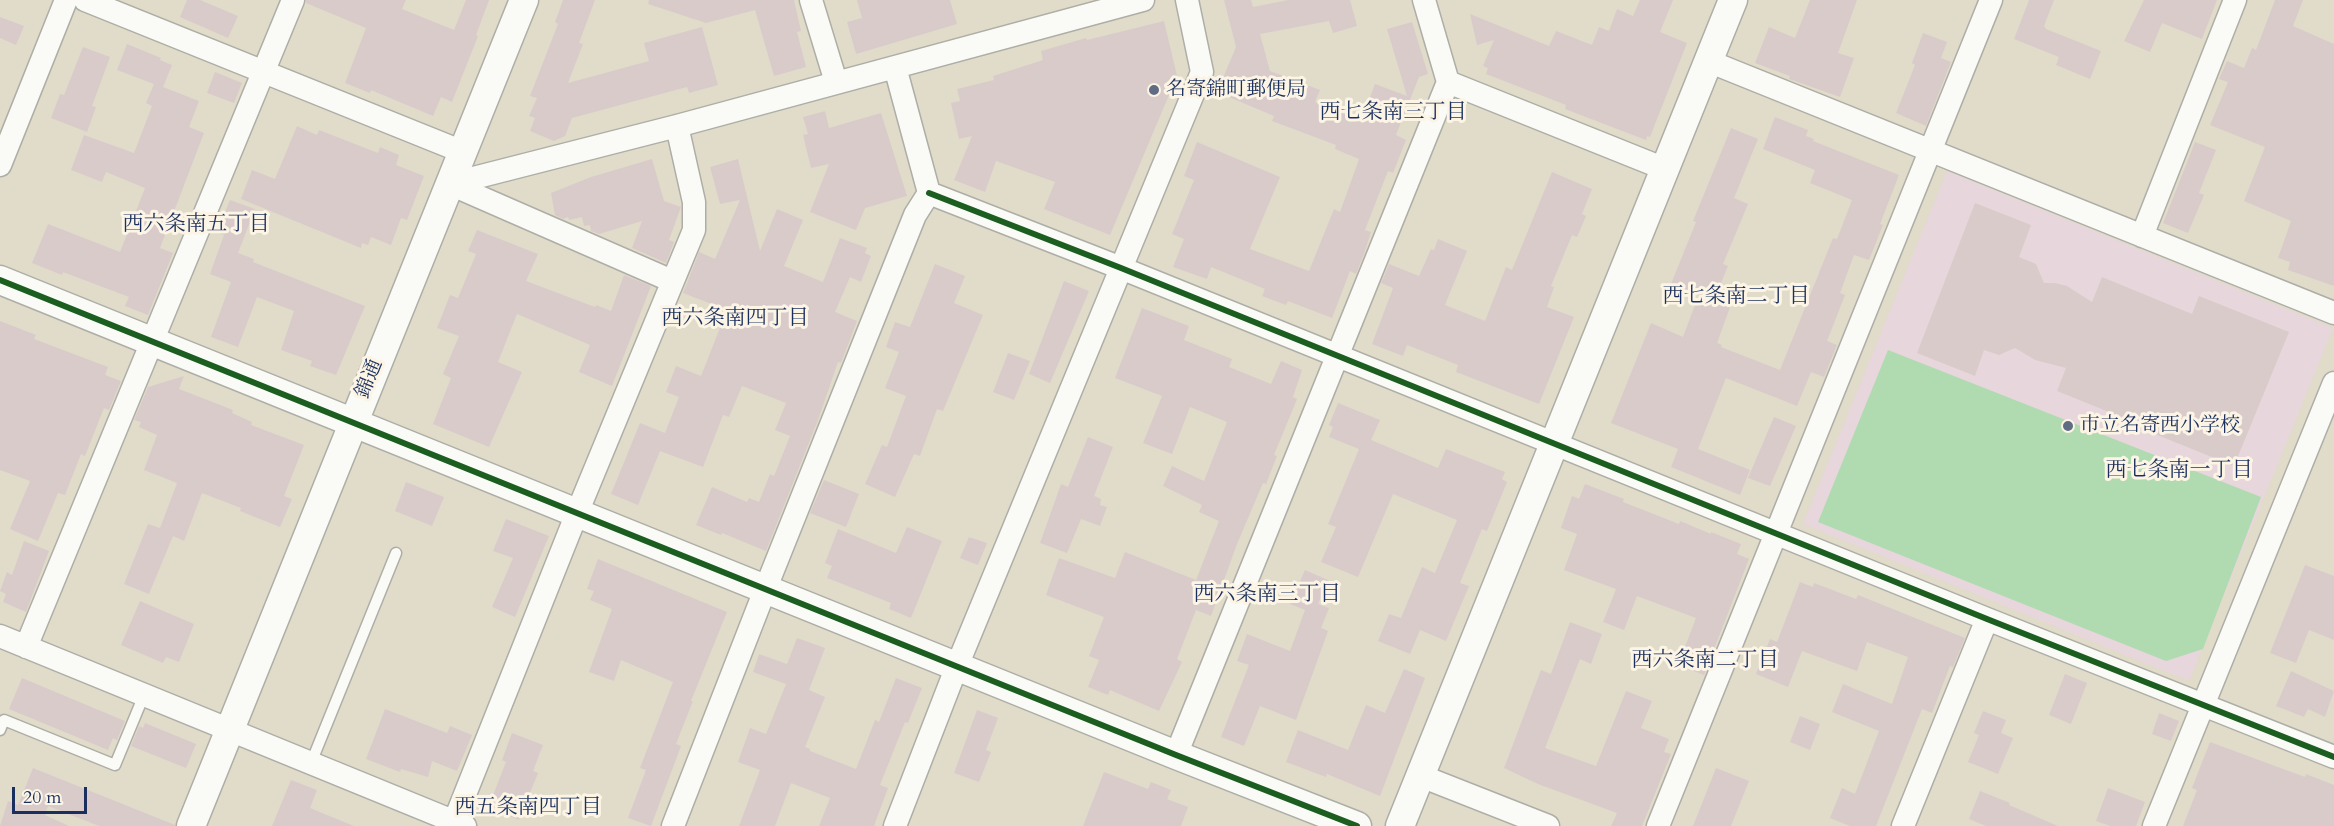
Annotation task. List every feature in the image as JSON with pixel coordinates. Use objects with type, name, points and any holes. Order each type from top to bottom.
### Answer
[{"type":"street","points":[[0,165],[66,0]]},
{"type":"street","points":[[85,0],[464,152]]},
{"type":"street","points":[[26,647],[293,0]]},
{"type":"street","name":"錦通","points":[[191,826],[524,0]]},
{"type":"street","points":[[811,0],[836,82]]},
{"type":"street","points":[[450,184],[677,126],[1143,0]]},
{"type":"street","points":[[895,826],[957,666],[1202,72],[1186,0]]},
{"type":"street","points":[[1176,755],[1448,82],[1424,0]]},
{"type":"street","points":[[1400,826],[1733,0]]},
{"type":"street","points":[[1658,826],[1991,0]]},
{"type":"street","points":[[2142,236],[2235,0]]},
{"type":"street","points":[[1708,61],[2334,314]]},
{"type":"street","points":[[673,826],[915,216],[929,194],[895,67]]},
{"type":"street","points":[[1448,82],[1665,169]]},
{"type":"street","points":[[0,636],[460,824],[577,513],[694,230],[694,202],[677,126]]},
{"type":"street","points":[[450,184],[672,281]]},
{"type":"street","points":[[929,194],[1121,268],[2334,757]]},
{"type":"street","points":[[0,280],[353,421],[765,590],[1357,826]]},
{"type":"street","points":[[2154,826],[2334,383]]},
{"type":"street","points":[[1903,826],[1987,619]]},
{"type":"street","points":[[1421,776],[1548,826]]},
{"type":"lane","points":[[311,763],[396,553]]},
{"type":"lane","points":[[0,730],[4,720],[115,765],[144,695]]},
{"type":"shaded area","name":"市立名寄西小学校","points":[[1947,171],[2333,328],[2189,681],[1803,524]]},
{"type":"green space","points":[[1888,350],[2261,497],[2203,649],[2166,661],[1818,522]]},
{"type":"building","points":[[187,0],[200,0],[238,16],[228,38],[180,17]]},
{"type":"building","points":[[306,0],[406,0],[402,9],[454,30],[466,0],[489,0],[476,35],[478,36],[452,102],[441,97],[433,116],[371,90],[370,93],[345,83],[366,28],[306,3]]},
{"type":"building","points":[[563,0],[595,0],[579,43],[583,44],[568,83],[649,61],[644,43],[702,27],[718,85],[689,93],[687,87],[572,118],[565,136],[554,141],[530,131],[535,118],[529,116],[537,98],[530,96],[558,24],[555,22]]},
{"type":"building","points":[[649,0],[794,0],[801,31],[797,32],[806,67],[774,76],[755,10],[706,23],[648,4]]},
{"type":"building","points":[[857,0],[950,0],[957,24],[856,54],[847,22],[862,18]]},
{"type":"building","points":[[1224,0],[1251,0],[1253,7],[1288,0],[1350,0],[1357,26],[1333,33],[1329,21],[1260,34],[1270,71],[1320,90],[1315,102],[1361,121],[1375,84],[1407,96],[1387,29],[1412,22],[1428,74],[1419,77],[1396,135],[1406,140],[1393,173],[1388,171],[1365,230],[1371,232],[1356,274],[1350,271],[1332,318],[1288,301],[1286,305],[1262,296],[1265,289],[1211,267],[1207,279],[1173,267],[1184,239],[1172,234],[1194,180],[1184,176],[1197,142],[1280,177],[1250,249],[1309,271],[1334,209],[1340,212],[1359,159],[1335,149],[1336,145],[1272,121],[1274,116],[1217,92],[1236,47]]},
{"type":"building","points":[[1640,0],[1673,0],[1660,32],[1687,43],[1650,137],[1647,136],[1646,140],[1565,109],[1566,105],[1486,74],[1488,68],[1483,66],[1494,40],[1477,45],[1470,14],[1549,46],[1556,31],[1592,45],[1599,27],[1609,31],[1617,9],[1633,16]]},
{"type":"building","points":[[1810,0],[1857,0],[1838,53],[1854,58],[1840,97],[1789,79],[1790,76],[1755,63],[1769,27],[1795,38]]},
{"type":"building","points":[[2029,0],[2054,0],[2044,26],[2046,29],[2101,51],[2090,79],[2056,65],[2059,57],[2014,39]]},
{"type":"building","points":[[2144,0],[2217,0],[2202,39],[2162,23],[2150,52],[2124,41]]},
{"type":"building","points":[[2275,0],[2303,0],[2293,26],[2334,44],[2334,286],[2288,270],[2290,262],[2278,258],[2291,221],[2244,201],[2265,147],[2210,125],[2228,82],[2219,79],[2227,61],[2244,68],[2252,48],[2256,50]]},
{"type":"building","points":[[0,17],[24,26],[16,45],[0,38]]},
{"type":"building","points":[[1164,21],[1177,76],[1110,235],[1044,209],[1055,182],[996,161],[985,192],[954,180],[972,136],[959,139],[951,103],[960,101],[957,89],[994,80],[993,76],[1043,60],[1041,51],[1086,38],[1087,40]]},
{"type":"building","points":[[1923,33],[1947,42],[1941,58],[1951,62],[1926,126],[1896,113],[1915,65],[1912,63]]},
{"type":"building","points":[[127,44],[172,65],[163,87],[199,101],[189,127],[204,133],[160,248],[173,253],[148,315],[125,306],[129,297],[32,263],[48,224],[120,252],[145,188],[106,172],[102,182],[71,170],[84,135],[134,153],[152,106],[146,103],[154,84],[117,70]]},
{"type":"building","points":[[83,47],[110,57],[92,106],[96,107],[87,132],[51,118],[60,94],[64,95]]},
{"type":"building","points":[[215,72],[242,83],[234,103],[207,93]]},
{"type":"building","points":[[825,111],[829,128],[881,113],[907,196],[865,208],[856,230],[810,212],[829,164],[811,168],[803,135],[808,134],[803,117]]},
{"type":"building","points":[[1775,117],[1808,130],[1806,136],[1814,139],[1813,141],[1899,175],[1869,260],[1854,255],[1840,293],[1845,295],[1827,341],[1837,345],[1824,377],[1811,372],[1797,406],[1726,378],[1698,449],[1750,470],[1740,495],[1671,467],[1678,449],[1611,423],[1651,323],[1683,337],[1699,294],[1671,284],[1696,222],[1693,221],[1731,128],[1758,139],[1734,198],[1748,204],[1723,264],[1728,266],[1717,293],[1733,299],[1717,343],[1722,345],[1721,347],[1780,370],[1833,238],[1837,239],[1852,200],[1810,183],[1815,170],[1763,149]]},
{"type":"building","points":[[297,126],[317,135],[319,130],[378,153],[380,147],[399,155],[396,165],[424,176],[407,220],[401,218],[391,245],[371,237],[368,245],[362,243],[361,248],[241,199],[252,170],[275,179]]},
{"type":"building","points":[[2195,142],[2216,150],[2199,193],[2204,195],[2188,233],[2163,223]]},
{"type":"building","points":[[652,159],[664,201],[681,207],[669,240],[674,242],[666,263],[632,248],[642,221],[599,234],[591,231],[590,225],[584,226],[582,217],[569,220],[568,217],[563,219],[555,215],[551,193],[591,177]]},
{"type":"building","points":[[738,159],[760,251],[777,209],[803,220],[784,266],[823,282],[840,238],[867,248],[865,253],[871,256],[861,282],[850,277],[835,312],[857,321],[841,363],[838,362],[818,420],[766,551],[696,525],[712,487],[747,502],[749,498],[759,502],[770,474],[774,476],[790,436],[775,430],[786,403],[742,386],[729,417],[723,415],[703,467],[660,451],[638,505],[611,494],[640,423],[665,433],[679,397],[666,392],[676,366],[701,376],[727,310],[683,293],[699,252],[715,259],[740,200],[720,204],[710,167]]},
{"type":"building","points":[[1552,172],[1592,189],[1582,214],[1586,216],[1577,237],[1572,235],[1551,286],[1554,287],[1547,307],[1574,317],[1539,404],[1456,372],[1458,365],[1407,345],[1403,356],[1372,344],[1393,288],[1381,283],[1389,264],[1419,276],[1438,239],[1467,251],[1445,305],[1485,321],[1506,267],[1512,270]]},
{"type":"building","points":[[230,200],[255,209],[238,253],[254,259],[253,262],[365,306],[336,375],[310,366],[312,361],[281,350],[294,311],[257,297],[238,347],[211,337],[231,282],[210,274],[224,235],[217,232]]},
{"type":"building","points":[[1975,203],[2031,225],[2019,257],[2036,264],[2044,283],[2067,286],[2092,302],[2102,277],[2192,314],[2199,296],[2289,332],[2234,466],[2057,391],[2066,368],[2035,360],[2015,348],[1999,355],[1984,350],[1975,376],[1917,353]]},
{"type":"building","points":[[477,230],[538,254],[526,281],[595,307],[596,305],[611,311],[624,275],[651,286],[612,386],[579,372],[590,345],[517,314],[498,362],[522,372],[489,447],[433,424],[451,378],[443,374],[459,336],[437,328],[450,295],[458,298],[476,254],[468,251]]},
{"type":"building","points":[[935,264],[965,276],[954,303],[983,315],[943,411],[937,409],[920,456],[914,454],[895,497],[865,484],[882,445],[887,447],[906,396],[885,388],[899,352],[886,347],[895,322],[910,327]]},
{"type":"building","points":[[1064,281],[1089,291],[1050,383],[1029,374]]},
{"type":"building","points":[[1142,308],[1189,326],[1184,340],[1232,359],[1229,367],[1271,384],[1281,361],[1302,370],[1293,397],[1297,399],[1274,455],[1277,456],[1237,544],[1211,616],[1196,610],[1177,659],[1182,662],[1159,711],[1110,690],[1108,695],[1088,687],[1099,660],[1089,656],[1104,617],[1046,595],[1059,558],[1115,578],[1125,552],[1196,580],[1219,521],[1199,512],[1202,505],[1163,486],[1172,466],[1204,481],[1227,422],[1190,407],[1172,454],[1143,443],[1162,396],[1115,378]]},
{"type":"building","points":[[0,321],[36,335],[34,339],[108,367],[105,375],[121,381],[109,410],[104,408],[85,456],[81,454],[65,495],[58,493],[38,541],[10,529],[30,481],[0,470]]},
{"type":"building","points":[[1008,353],[1030,361],[1014,400],[993,392]]},
{"type":"building","points":[[184,376],[179,389],[233,410],[232,413],[252,422],[251,425],[304,445],[284,496],[292,499],[280,527],[240,511],[241,508],[202,493],[184,541],[173,536],[149,594],[124,584],[148,524],[160,528],[177,483],[144,470],[157,435],[139,427],[141,422],[134,420],[148,387]]},
{"type":"building","points":[[1338,403],[1380,420],[1371,440],[1438,468],[1446,449],[1505,472],[1502,479],[1507,482],[1487,531],[1482,529],[1460,583],[1469,586],[1446,641],[1420,630],[1410,654],[1378,641],[1389,614],[1401,618],[1422,567],[1435,573],[1457,520],[1393,494],[1358,577],[1321,562],[1336,527],[1328,524],[1359,449],[1329,437],[1333,427],[1329,425]]},
{"type":"building","points":[[1774,417],[1796,426],[1770,486],[1748,478]]},
{"type":"building","points":[[1088,437],[1113,447],[1094,496],[1101,499],[1100,505],[1107,507],[1100,526],[1081,519],[1067,553],[1040,543],[1061,484],[1068,487]]},
{"type":"building","points":[[824,480],[859,494],[846,527],[810,513]]},
{"type":"building","points":[[406,482],[444,497],[432,526],[395,511]]},
{"type":"building","points":[[1585,484],[1679,524],[1680,521],[1741,544],[1737,554],[1749,559],[1704,675],[1678,665],[1696,618],[1637,596],[1624,630],[1603,622],[1616,589],[1564,570],[1577,534],[1561,528],[1572,496],[1579,499]]},
{"type":"building","points":[[506,519],[549,536],[515,617],[492,607],[513,558],[493,551]]},
{"type":"building","points":[[907,527],[942,541],[911,618],[889,609],[891,603],[827,578],[832,566],[825,563],[838,529],[896,553]]},
{"type":"building","points":[[969,537],[987,543],[978,565],[960,558]]},
{"type":"building","points":[[24,541],[49,551],[26,612],[3,602],[6,594],[0,591],[7,572],[12,575]]},
{"type":"building","points":[[598,559],[727,612],[691,701],[693,701],[676,744],[681,746],[651,826],[628,818],[646,770],[640,768],[673,682],[621,660],[614,681],[589,672],[612,609],[590,600],[594,591],[587,589]]},
{"type":"building","points":[[2305,565],[2334,576],[2334,640],[2309,630],[2296,663],[2270,653]]},
{"type":"building","points":[[1305,570],[1328,580],[1318,604],[1329,608],[1321,628],[1328,631],[1296,720],[1260,706],[1244,746],[1221,737],[1249,665],[1237,661],[1247,634],[1290,651],[1305,610],[1290,604]]},
{"type":"building","points":[[1800,582],[1813,587],[1814,583],[1856,599],[1858,595],[1965,638],[1953,667],[1950,666],[1932,713],[1922,709],[1876,826],[1850,826],[1830,818],[1842,788],[1855,794],[1879,731],[1832,712],[1843,684],[1892,704],[1908,657],[1867,642],[1857,671],[1802,651],[1788,687],[1756,674],[1770,639],[1777,642]]},
{"type":"building","points":[[140,601],[194,624],[179,662],[166,657],[163,663],[121,645]]},
{"type":"building","points":[[1570,622],[1602,634],[1591,664],[1580,659],[1545,748],[1596,766],[1626,691],[1652,701],[1641,728],[1669,739],[1664,752],[1671,754],[1642,826],[1611,826],[1617,813],[1538,784],[1504,768],[1541,670],[1551,674]]},
{"type":"building","points":[[797,638],[825,648],[809,690],[825,697],[805,747],[810,751],[856,769],[875,720],[879,722],[896,678],[922,688],[908,723],[905,722],[880,785],[888,788],[874,826],[819,826],[830,798],[791,783],[775,826],[739,826],[760,770],[738,762],[750,728],[766,734],[786,684],[753,672],[759,654],[787,664]]},
{"type":"building","points":[[1404,669],[1425,678],[1380,796],[1327,774],[1326,777],[1286,762],[1298,730],[1348,750],[1366,705],[1385,713]]},
{"type":"building","points":[[2291,671],[2334,691],[2325,717],[2308,709],[2304,717],[2276,706]]},
{"type":"building","points":[[2065,674],[2087,683],[2071,724],[2049,715]]},
{"type":"building","points":[[22,678],[125,721],[117,740],[113,738],[108,750],[9,709]]},
{"type":"building","points":[[385,709],[447,733],[450,726],[472,735],[457,771],[432,761],[428,777],[401,769],[400,772],[366,759]]},
{"type":"building","points":[[977,710],[998,718],[986,750],[991,752],[979,782],[954,773]]},
{"type":"building","points":[[1983,711],[2006,720],[2001,733],[2013,738],[1998,774],[1968,762],[1979,735],[1974,733]]},
{"type":"building","points":[[2159,713],[2179,721],[2171,741],[2152,734]]},
{"type":"building","points":[[1800,716],[1820,724],[1810,750],[1790,742]]},
{"type":"building","points":[[145,723],[196,744],[186,768],[131,746],[139,726],[143,728]]},
{"type":"building","points":[[512,733],[543,745],[533,771],[538,773],[519,820],[488,808],[506,762],[502,760]]},
{"type":"building","points":[[2210,742],[2305,777],[2306,774],[2334,785],[2334,826],[2183,826],[2197,790],[2192,788]]},
{"type":"building","points":[[33,768],[175,826],[99,826],[48,806],[45,815],[69,826],[0,826],[8,801],[18,805]]},
{"type":"building","points":[[1716,768],[1749,781],[1731,826],[1693,826]]},
{"type":"building","points":[[1104,772],[1148,789],[1151,782],[1171,790],[1167,799],[1188,807],[1181,826],[1083,826]]},
{"type":"building","points":[[291,780],[317,790],[310,808],[354,826],[272,826]]},
{"type":"building","points":[[2108,788],[2145,802],[2136,826],[2110,826],[2096,821]]},
{"type":"building","points":[[1980,791],[2058,826],[1986,826],[1969,819]]},
{"type":"cycle path","points":[[929,193],[1121,268],[2334,757]]},
{"type":"cycle path","points":[[0,280],[1357,826]]},
{"type":"place","name":"名寄錦町郵便局","points":[[1154,90]]},
{"type":"place","name":"市立名寄西小学校","points":[[2068,426]]},
{"type":"district","name":"西七条南三丁目","points":[[1393,113]]},
{"type":"district","name":"西六条南五丁目","points":[[196,225]]},
{"type":"district","name":"西七条南二丁目","points":[[1736,297]]},
{"type":"district","name":"西六条南四丁目","points":[[735,319]]},
{"type":"district","name":"西七条南一丁目","points":[[2179,471]]},
{"type":"district","name":"西六条南三丁目","points":[[1267,595]]},
{"type":"district","name":"西六条南二丁目","points":[[1705,661]]},
{"type":"district","name":"西五条南四丁目","points":[[528,808]]}]
